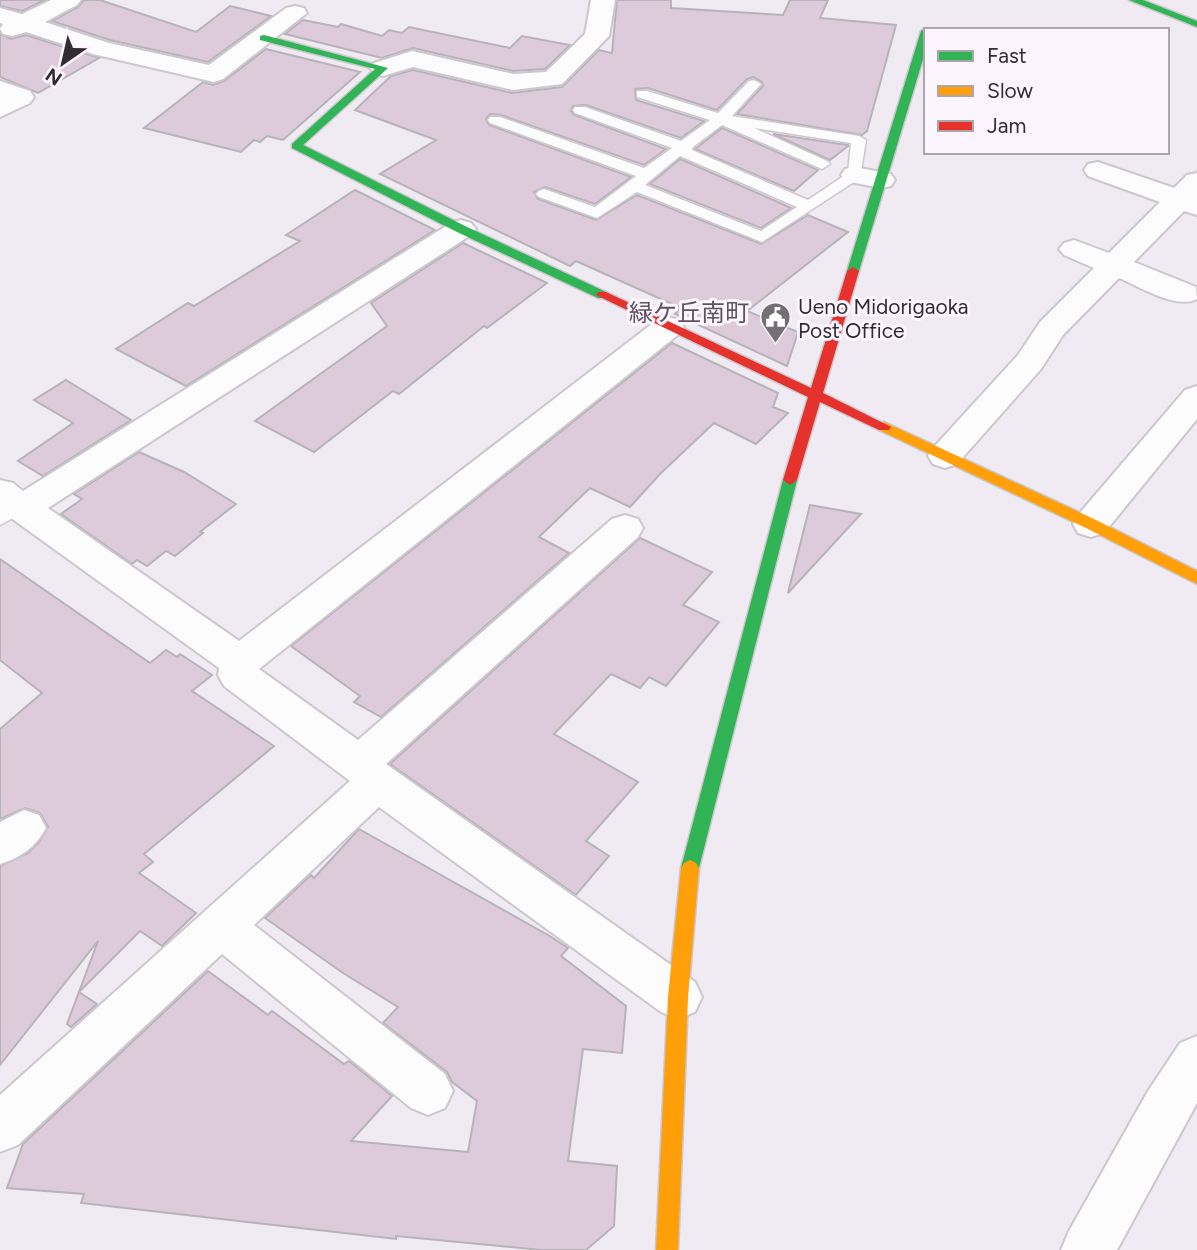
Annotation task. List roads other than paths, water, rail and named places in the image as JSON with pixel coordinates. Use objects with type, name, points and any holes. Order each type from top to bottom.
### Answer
[{"type":"street","points":[[0,35],[12,19],[69,0]]},
{"type":"street","points":[[603,0],[597,36],[553,79],[513,82],[412,59],[383,68],[296,146],[461,229],[1091,524],[1197,578]]},
{"type":"street","points":[[1135,0],[1197,23]]},
{"type":"street","points":[[12,19],[102,48],[214,74],[295,13]]},
{"type":"street","points":[[667,1250],[678,997],[691,856],[777,523],[817,395],[868,178],[924,35]]},
{"type":"street","points":[[264,38],[383,68]]},
{"type":"street","points":[[0,89],[21,97],[0,109]]},
{"type":"street","points":[[1098,170],[1191,195]]},
{"type":"street","points":[[945,456],[1030,362],[1051,329],[1114,265],[1191,195]]},
{"type":"street","points":[[240,662],[10,506],[461,229]]},
{"type":"street","points":[[1074,250],[1185,293]]},
{"type":"street","points":[[668,327],[240,662],[238,674],[369,773],[678,997]]},
{"type":"street","points":[[1091,524],[1197,397]]},
{"type":"street","points":[[0,1128],[220,925],[369,773],[625,528]]},
{"type":"street","points":[[220,925],[428,1091]]},
{"type":"street","points":[[1088,1250],[1128,1174],[1197,1059]]},
{"type":"lane","points":[[544,194],[597,213],[721,119],[754,84]]},
{"type":"lane","points":[[642,94],[721,119],[822,164]]},
{"type":"lane","points":[[580,110],[683,149],[809,206]]},
{"type":"lane","points":[[495,120],[640,180],[762,237],[809,206],[868,178],[859,140],[721,119]]},
{"type":"place","name":"Ueno Midorigaoka Post Office","points":[[775,345]]},
{"type":"district","name":"緑ケ丘南町","points":[[689,312]]}]
